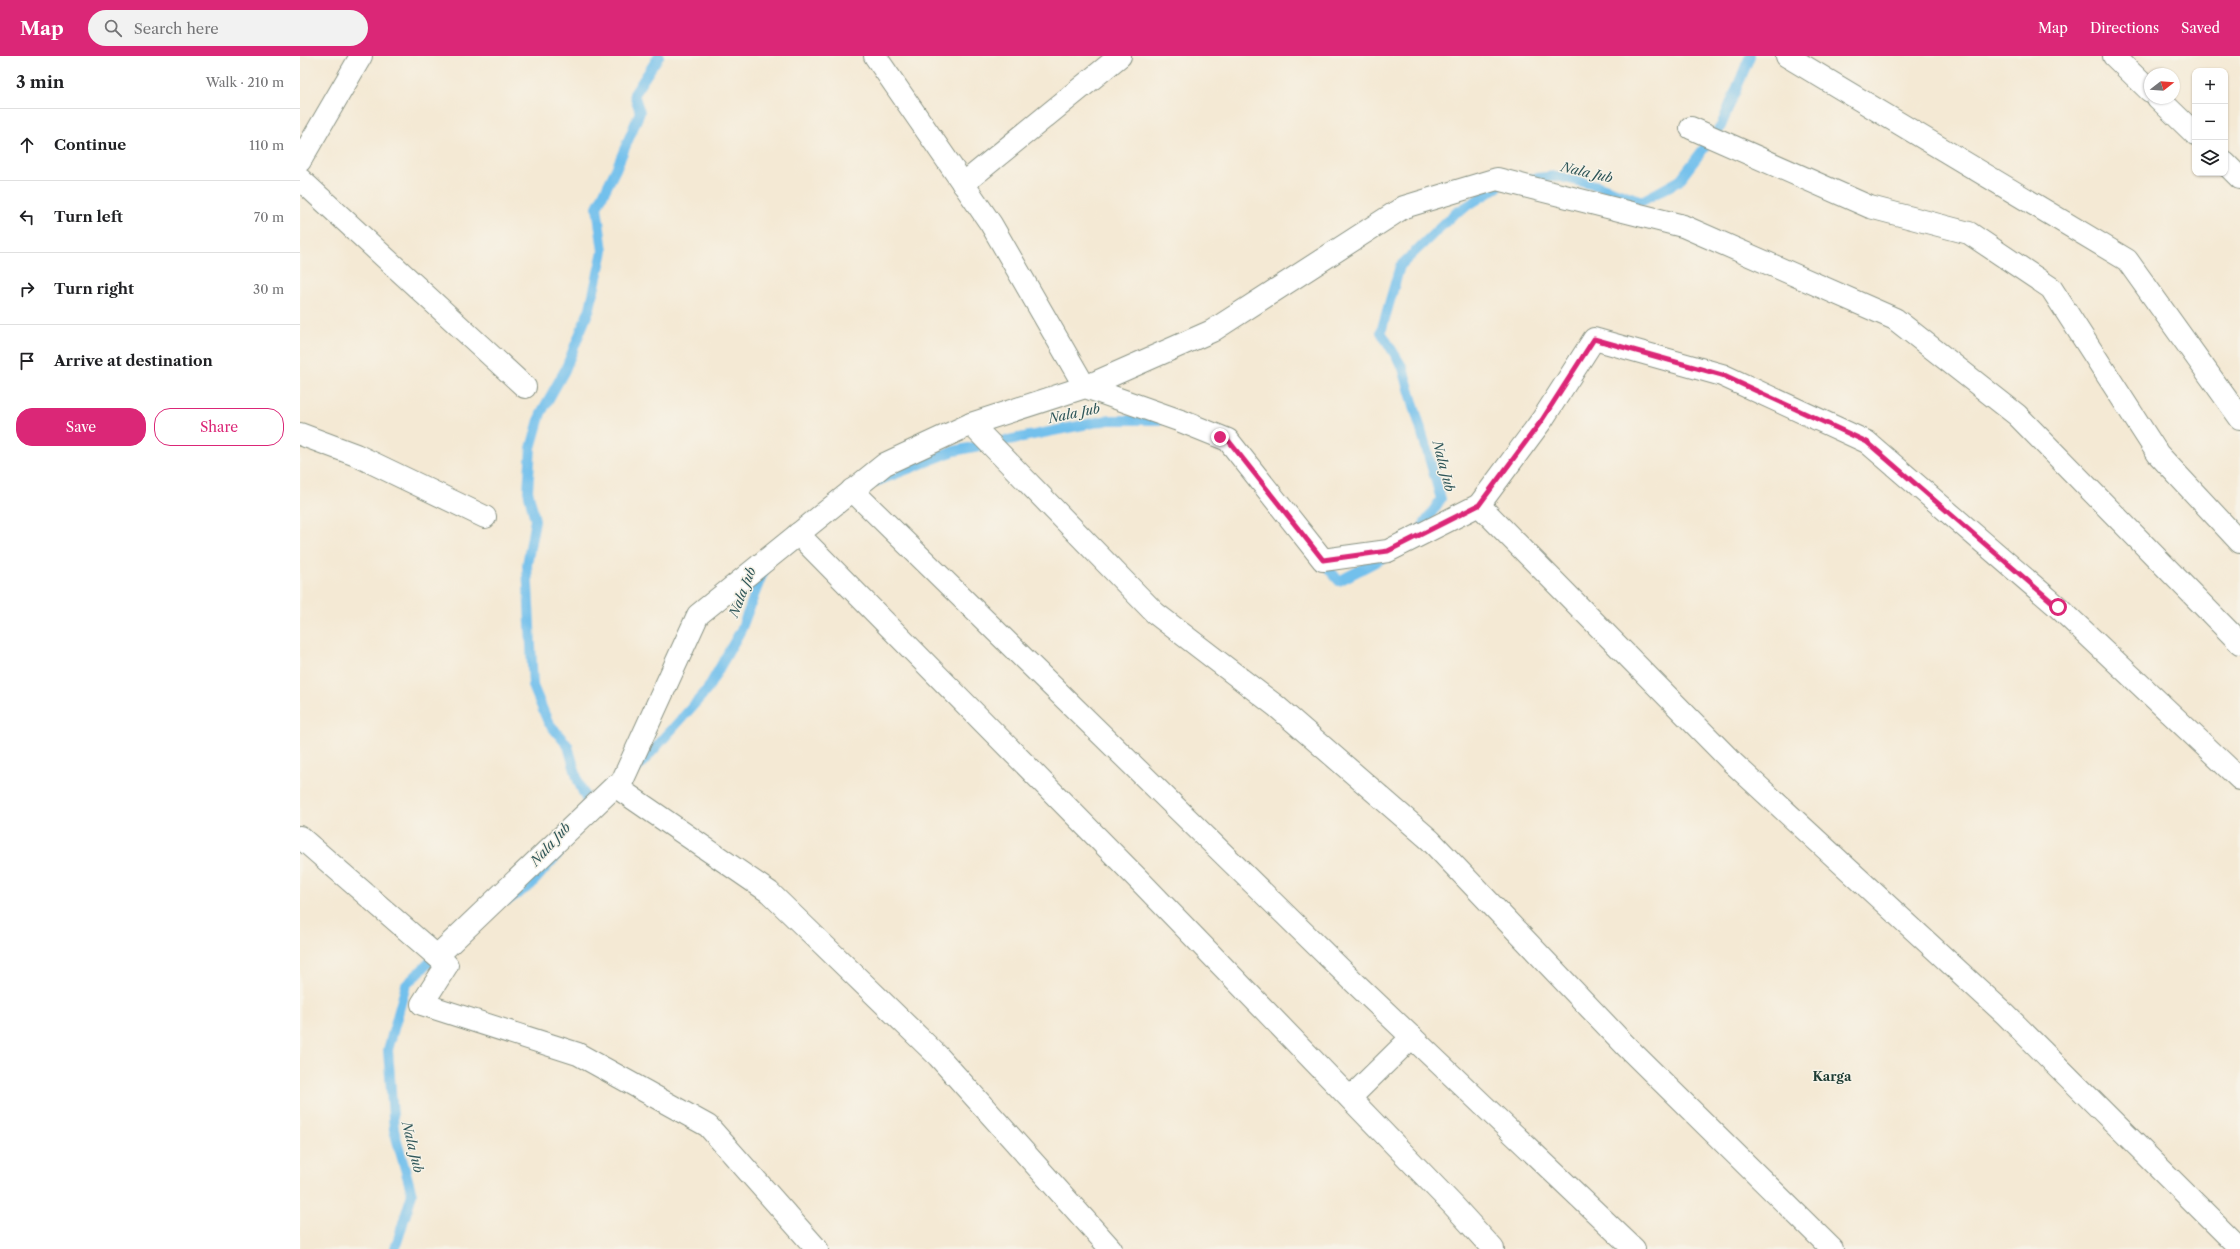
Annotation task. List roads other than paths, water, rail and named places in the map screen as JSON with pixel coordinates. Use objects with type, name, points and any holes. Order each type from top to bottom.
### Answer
[{"type":"street","points":[[300,161],[361,56]]},
{"type":"street","points":[[875,56],[991,224],[1085,387],[1228,440],[1323,560],[1388,551],[1479,505],[1542,420],[1594,339],[1722,375],[1867,442],[2058,607],[2240,779]]},
{"type":"street","points":[[963,184],[1120,56]]},
{"type":"street","points":[[1787,56],[2127,260],[2240,418]]},
{"type":"street","points":[[2114,56],[2144,84]]},
{"type":"street","points":[[2164,104],[2192,131]]},
{"type":"street","points":[[1691,128],[1870,207],[1969,233],[2051,288],[2158,454],[2240,542]]},
{"type":"street","points":[[2228,166],[2240,178]]},
{"type":"street","points":[[300,179],[524,387]]},
{"type":"street","points":[[619,788],[698,615],[885,464],[971,424],[1085,387],[1212,331],[1404,208],[1497,179],[1683,226],[1895,319],[2017,415],[2240,642]]},
{"type":"street","points":[[971,424],[1155,613],[1276,706],[1430,840],[1627,1047],[1832,1249]]},
{"type":"street","points":[[300,434],[356,455],[485,517]]},
{"type":"street","points":[[852,490],[1412,1037],[1634,1249]]},
{"type":"street","points":[[1479,505],[1733,763],[2005,1014],[2236,1245]]},
{"type":"street","points":[[798,534],[1141,882],[1350,1098],[1493,1249]]},
{"type":"street","points":[[437,956],[615,786],[768,892],[938,1056],[1111,1249]]},
{"type":"street","points":[[300,837],[447,965],[422,1004],[578,1054],[708,1126],[817,1249]]},
{"type":"street","points":[[1350,1098],[1412,1037]]},
{"type":"waterway","points":[[591,810],[578,781],[568,746],[548,722],[533,686],[527,565],[535,520],[528,491],[531,448],[541,413],[565,370],[590,308],[603,251],[597,207],[616,169],[640,112],[634,94],[659,56]]},
{"type":"waterway","name":"Nala Jub","points":[[1527,179],[1556,176],[1599,186],[1642,201],[1679,181],[1721,126],[1750,56]]},
{"type":"waterway","name":"Nala Jub","points":[[1420,530],[1441,499],[1403,368],[1381,332],[1400,266],[1454,214],[1498,187]]},
{"type":"waterway","name":"Nala Jub","points":[[875,482],[954,451],[1108,420],[1160,420]]},
{"type":"waterway","name":"Nala Jub","points":[[1321,560],[1339,581],[1383,558]]},
{"type":"waterway","name":"Nala Jub","points":[[634,772],[707,690],[741,630],[765,567]]},
{"type":"waterway","name":"Nala Jub","points":[[508,900],[531,885],[559,853]]},
{"type":"waterway","name":"Nala Jub","points":[[395,1249],[412,1194],[394,1130],[388,1050],[406,985],[437,955]]},
{"type":"district","name":"Karga","points":[[1832,1076]]}]
